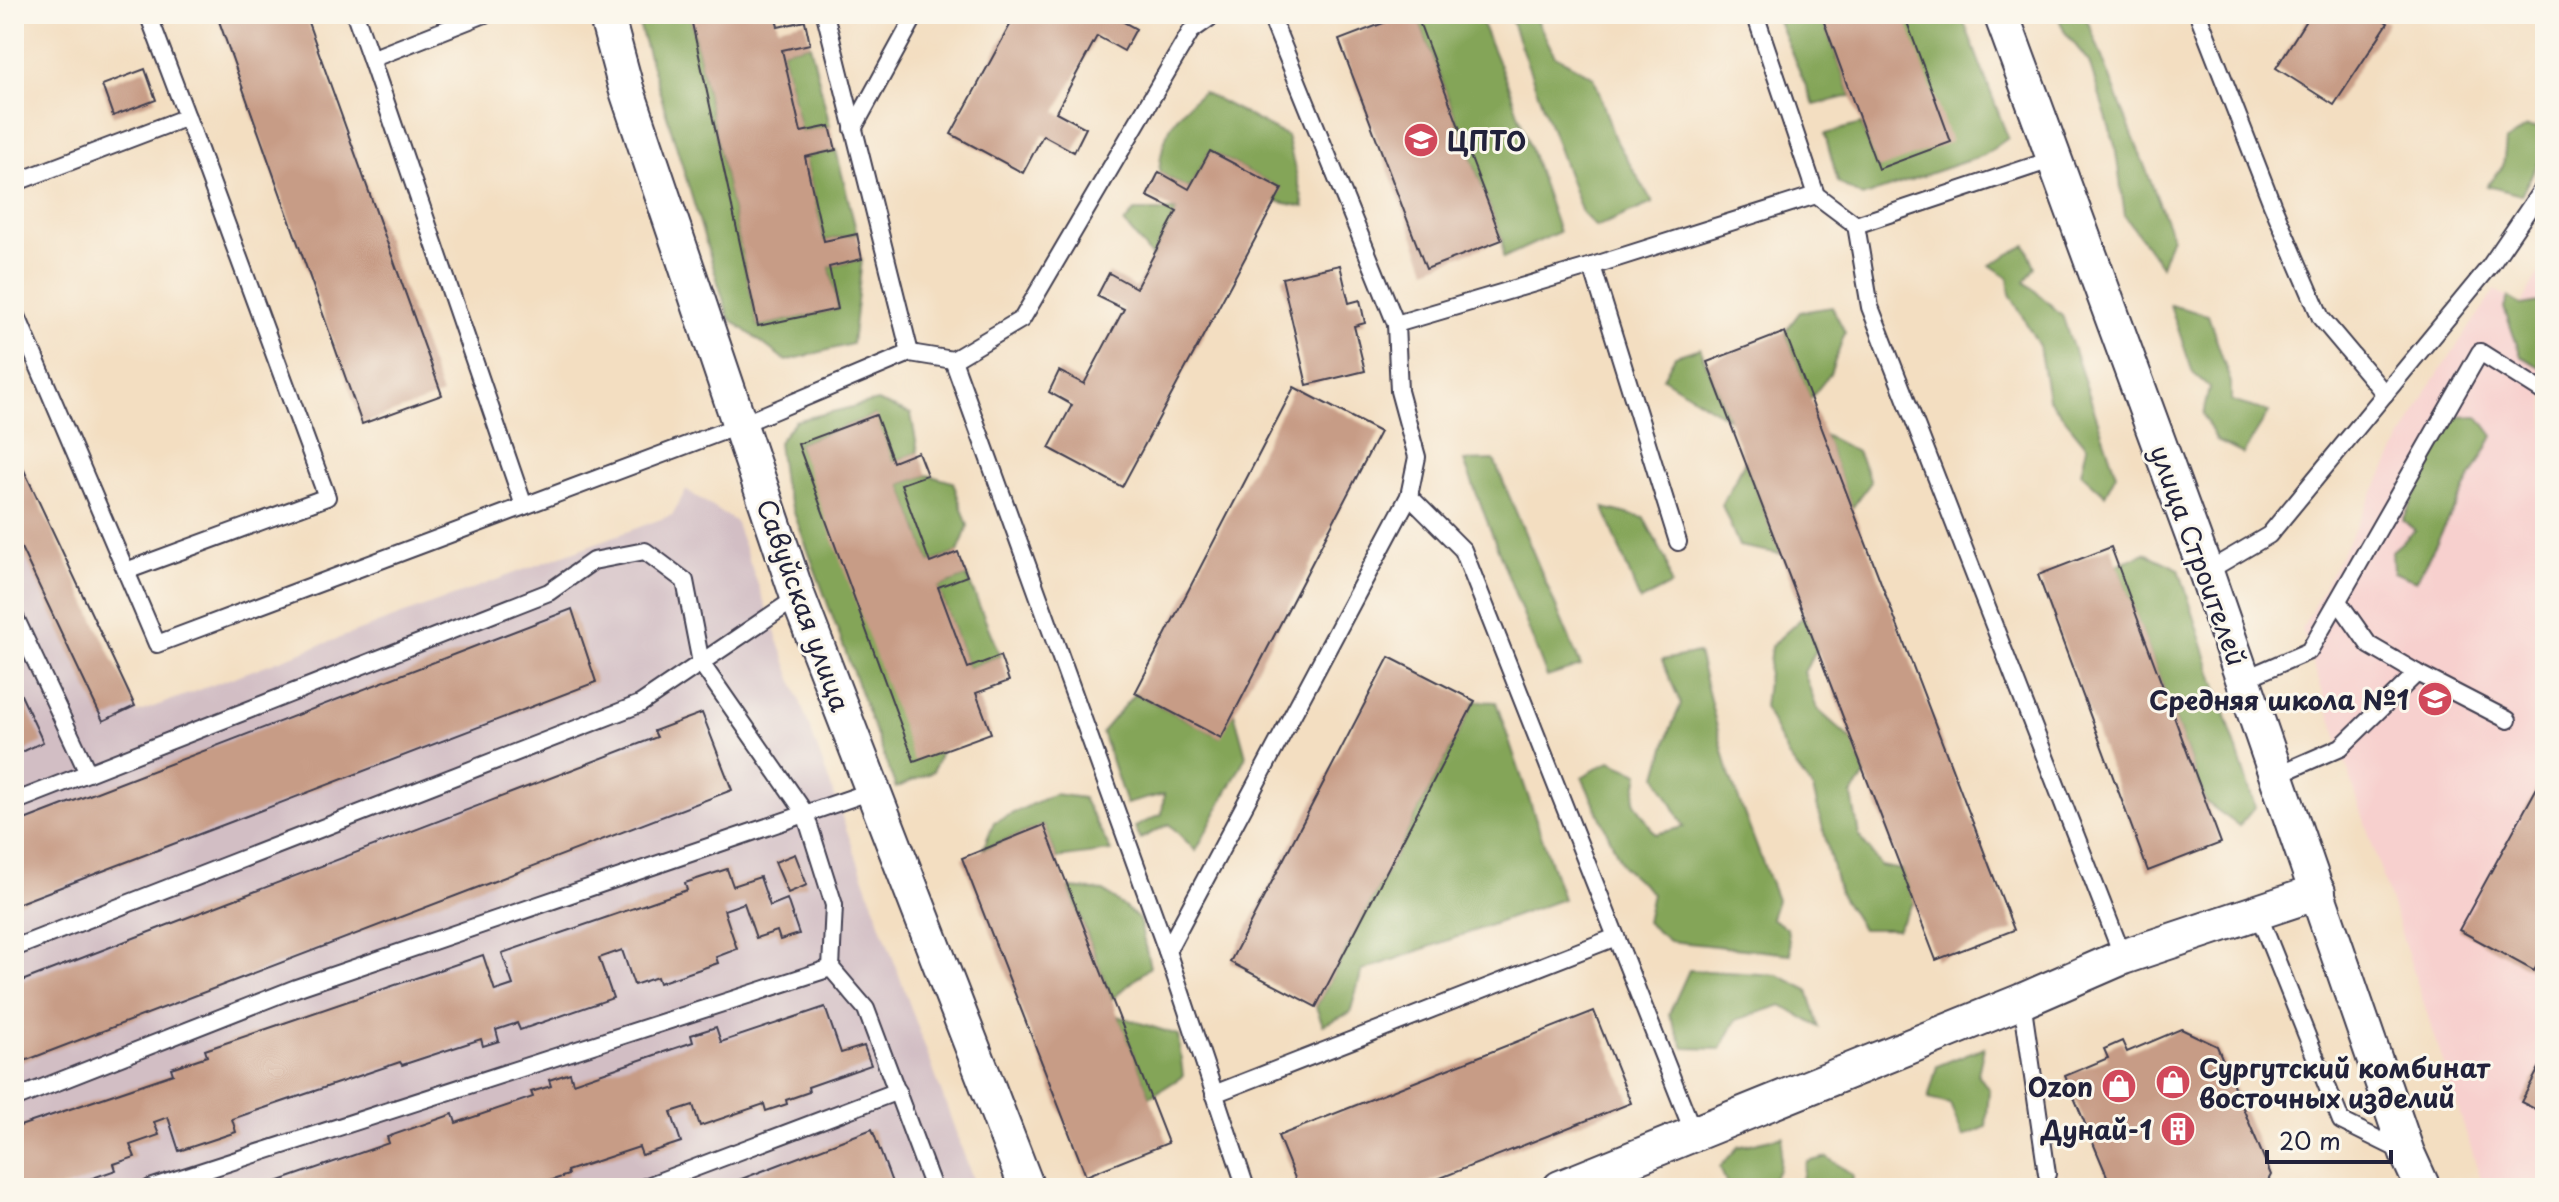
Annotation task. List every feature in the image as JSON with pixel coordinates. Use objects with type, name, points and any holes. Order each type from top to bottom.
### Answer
[{"type":"street","name":"Савуйская улица","points":[[606,14],[626,88],[798,597],[1027,1188]]},
{"type":"street","name":"улица Строителей","points":[[2001,14],[2206,572],[2407,1153],[2423,1188]]},
{"type":"street","points":[[1560,1188],[2123,957],[2318,892]]},
{"type":"lane","points":[[126,571],[327,497],[148,14]]},
{"type":"lane","points":[[355,14],[524,506]]},
{"type":"lane","points":[[371,59],[485,14]]},
{"type":"lane","points":[[825,14],[910,353]]},
{"type":"lane","points":[[853,129],[916,14]]},
{"type":"lane","points":[[14,309],[157,644],[740,425],[910,353],[953,360],[1022,319],[1191,31],[1215,14]]},
{"type":"lane","points":[[1167,951],[1409,496],[1417,457],[1399,391],[1396,324],[1270,14]]},
{"type":"lane","points":[[1755,14],[1816,195],[1856,225],[1870,307],[2123,957]]},
{"type":"lane","points":[[2198,14],[2272,204],[2321,318],[2385,394]]},
{"type":"lane","points":[[14,183],[187,117]]},
{"type":"lane","points":[[1856,225],[2054,159]]},
{"type":"lane","points":[[2206,572],[2269,535],[2490,266],[2545,185]]},
{"type":"lane","points":[[1396,324],[1816,195]]},
{"type":"lane","points":[[1592,266],[1678,542]]},
{"type":"lane","points":[[2244,679],[2309,651],[2480,352],[2545,393]]},
{"type":"lane","points":[[953,360],[1167,951],[1246,1188]]},
{"type":"lane","points":[[1409,496],[1463,550],[1694,1134]]},
{"type":"lane","points":[[14,802],[549,592],[593,561],[645,551],[685,581],[701,663],[805,813],[834,905],[831,968],[866,1009],[933,1188]]},
{"type":"lane","points":[[14,948],[640,704],[798,597]]},
{"type":"lane","points":[[2338,601],[2369,645],[2508,720]]},
{"type":"lane","points":[[14,615],[88,773]]},
{"type":"lane","points":[[2277,775],[2341,747],[2417,673]]},
{"type":"lane","points":[[14,1099],[296,988],[872,791]]},
{"type":"lane","points":[[2257,911],[2341,1121],[2407,1153]]},
{"type":"lane","points":[[1214,1094],[1616,937]]},
{"type":"lane","points":[[150,1188],[831,968]]},
{"type":"lane","points":[[2022,1001],[2047,1174]]},
{"type":"lane","points":[[642,1188],[898,1091]]},
{"type":"shaded area","name":"Средняя школа №1","points":[[2545,261],[2545,1188],[2484,1188],[2302,629],[2429,387],[2495,290],[2521,305]]},
{"type":"shaded area","points":[[14,449],[137,713],[672,515],[686,490],[735,521],[976,1188],[14,1188]]},
{"type":"green space","points":[[641,14],[690,14],[758,326],[838,309],[829,267],[862,259],[852,344],[786,361],[729,318],[637,18]]},
{"type":"green space","points":[[1416,14],[1478,14],[1510,90],[1559,232],[1503,258],[1502,240]]},
{"type":"green space","points":[[1509,14],[1534,14],[1555,56],[1594,77],[1614,137],[1653,203],[1596,227],[1582,213]]},
{"type":"green space","points":[[1775,14],[1821,14],[1851,96],[1814,105]]},
{"type":"green space","points":[[1904,14],[1961,14],[2008,138],[1984,155],[1862,197],[1838,182],[1825,134],[1861,124],[1879,168]]},
{"type":"green space","points":[[2057,14],[2084,14],[2091,29],[2172,236],[2161,266],[2125,216],[2115,145],[2089,62],[2064,31]]},
{"type":"green space","points":[[810,44],[830,126],[801,132],[782,50]]},
{"type":"green space","points":[[1203,92],[1287,136],[1304,207],[1275,201],[1281,189],[1210,151],[1189,189],[1159,172],[1163,146],[1171,126]]},
{"type":"green space","points":[[2527,127],[2545,129],[2544,152],[2521,195],[2487,186],[2503,166],[2506,141]]},
{"type":"green space","points":[[836,150],[857,234],[824,241],[805,157]]},
{"type":"green space","points":[[1135,211],[1177,211],[1152,257],[1124,223]]},
{"type":"green space","points":[[2026,245],[2035,267],[2025,282],[2062,315],[2116,474],[2105,495],[2081,473],[2087,446],[2048,398],[2039,346],[2010,294],[2008,277],[1990,265]]},
{"type":"green space","points":[[2508,297],[2521,305],[2545,301],[2545,370],[2521,356],[2504,308]]},
{"type":"green space","points":[[2170,305],[2208,315],[2231,383],[2231,401],[2269,412],[2243,454],[2217,441],[2203,415],[2209,387],[2193,373]]},
{"type":"green space","points":[[1832,307],[1845,332],[1830,374],[1810,399],[1785,332],[1800,312]]},
{"type":"green space","points":[[1700,348],[1729,419],[1663,378],[1675,356]]},
{"type":"green space","points":[[877,401],[911,414],[918,452],[893,462],[875,415],[798,444],[941,751],[933,772],[896,788],[783,483],[778,442],[795,421]]},
{"type":"green space","points":[[2478,416],[2493,436],[2416,581],[2393,572],[2392,551],[2415,531],[2403,520],[2454,417]]},
{"type":"green space","points":[[1824,435],[1857,452],[1871,482],[1852,508]]},
{"type":"green space","points":[[1494,460],[1581,666],[1547,677],[1464,461]]},
{"type":"green space","points":[[1745,461],[1781,554],[1739,546],[1722,505]]},
{"type":"green space","points":[[927,475],[953,482],[968,526],[958,552],[930,563],[901,484]]},
{"type":"green space","points":[[1604,508],[1644,518],[1666,560],[1671,585],[1640,601]]},
{"type":"green space","points":[[2145,553],[2179,569],[2255,807],[2239,826],[2206,802],[2117,565]]},
{"type":"green space","points":[[967,576],[1000,656],[968,668],[938,587]]},
{"type":"green space","points":[[1804,616],[1817,649],[1804,672],[1817,709],[1853,741],[1865,775],[1852,795],[1859,836],[1881,866],[1902,870],[1914,902],[1897,929],[1862,929],[1839,892],[1813,789],[1788,756],[1764,707],[1771,646]]},
{"type":"green space","points":[[1698,653],[1729,774],[1777,900],[1771,918],[1787,928],[1791,954],[1669,941],[1646,922],[1652,893],[1623,867],[1582,777],[1610,761],[1639,773],[1634,801],[1655,834],[1684,827],[1657,776],[1681,704],[1662,660]]},
{"type":"green space","points":[[1135,693],[1220,737],[1234,712],[1246,756],[1196,851],[1169,824],[1140,839],[1135,827],[1162,814],[1164,794],[1126,804],[1102,732]]},
{"type":"green space","points":[[1475,701],[1496,702],[1563,899],[1362,971],[1350,1013],[1323,1025],[1316,1007]]},
{"type":"green space","points":[[1054,794],[1083,798],[1111,851],[1057,858],[1044,825],[983,849],[994,822]]},
{"type":"green space","points":[[1069,888],[1104,891],[1139,919],[1150,967],[1112,999]]},
{"type":"green space","points":[[1689,970],[1778,975],[1808,990],[1819,1027],[1782,1005],[1736,1020],[1721,1049],[1684,1048],[1669,1014]]},
{"type":"green space","points":[[1118,1016],[1178,1035],[1183,1076],[1150,1097]]},
{"type":"green space","points":[[1984,1047],[1978,1074],[1989,1090],[1986,1127],[1963,1137],[1950,1104],[1928,1099],[1937,1066]]},
{"type":"green space","points":[[1783,1136],[1779,1170],[1766,1188],[1728,1188],[1720,1167],[1738,1147]]},
{"type":"green space","points":[[1827,1157],[1853,1175],[1852,1188],[1799,1188],[1807,1162]]},
{"type":"building","points":[[238,14],[305,14],[442,395],[362,424],[219,21]]},
{"type":"building","points":[[690,14],[775,14],[778,27],[805,21],[810,44],[782,50],[801,132],[830,126],[836,150],[805,157],[824,241],[857,234],[862,259],[829,267],[838,309],[758,326]]},
{"type":"building","points":[[1016,14],[1109,14],[1136,29],[1124,51],[1097,36],[1056,112],[1086,128],[1074,152],[1043,135],[1023,173],[951,134]]},
{"type":"building","name":"ЦПТО","points":[[1407,14],[1416,14],[1502,240],[1426,269],[1339,40]]},
{"type":"building","points":[[1821,14],[1904,14],[1951,142],[1878,169]]},
{"type":"building","points":[[2310,14],[2374,14],[2388,23],[2334,105],[2276,68]]},
{"type":"building","points":[[145,69],[156,100],[113,116],[102,85]]},
{"type":"building","points":[[1210,151],[1282,189],[1122,487],[1049,448],[1072,405],[1049,392],[1059,371],[1084,384],[1124,309],[1097,296],[1109,273],[1136,288],[1177,211],[1147,196],[1159,172],[1189,189]]},
{"type":"building","points":[[1340,265],[1349,303],[1360,300],[1365,323],[1354,326],[1365,371],[1307,385],[1282,278]]},
{"type":"building","points":[[1785,332],[2014,930],[1936,960],[1707,362]]},
{"type":"building","points":[[1294,387],[1380,432],[1221,738],[1135,693]]},
{"type":"building","points":[[876,415],[893,462],[918,452],[927,475],[901,484],[930,563],[958,552],[967,576],[938,587],[968,668],[1000,656],[1009,681],[976,693],[991,733],[914,761],[798,444]]},
{"type":"building","points":[[14,449],[135,706],[103,721],[14,533]]},
{"type":"building","points":[[2111,547],[2221,843],[2148,871],[2038,575]]},
{"type":"building","points":[[572,609],[596,682],[14,905],[14,824]]},
{"type":"building","points":[[1389,657],[1475,701],[1316,1007],[1230,962]]},
{"type":"building","points":[[14,680],[43,742],[14,756]]},
{"type":"building","points":[[702,713],[732,790],[14,1065],[14,984],[657,737],[654,731]]},
{"type":"building","points":[[2545,773],[2545,951],[2534,971],[2459,930]]},
{"type":"building","points":[[1044,825],[1168,1143],[1086,1176],[962,858]]},
{"type":"building","points":[[795,854],[807,885],[788,893],[775,862]]},
{"type":"building","points":[[727,869],[733,886],[760,877],[770,906],[787,899],[799,934],[780,940],[777,931],[756,938],[744,903],[724,910],[737,949],[716,957],[718,963],[659,983],[657,977],[634,985],[622,950],[599,958],[613,998],[520,1030],[517,1023],[496,1030],[499,1041],[483,1046],[481,1039],[402,1065],[400,1062],[232,1119],[236,1132],[179,1151],[168,1117],[154,1122],[159,1135],[130,1145],[135,1157],[114,1164],[116,1170],[64,1188],[14,1188],[14,1128],[173,1074],[171,1068],[207,1056],[205,1050],[483,955],[495,991],[513,985],[502,953],[687,890],[685,883]]},
{"type":"building","points":[[825,1007],[841,1053],[864,1046],[871,1065],[808,1087],[809,1092],[766,1111],[764,1104],[700,1126],[693,1105],[671,1112],[681,1142],[642,1155],[639,1147],[567,1171],[568,1175],[528,1188],[259,1188],[389,1143],[387,1137],[453,1114],[456,1123],[533,1097],[531,1092],[551,1086],[549,1080],[570,1073],[573,1083],[693,1042],[691,1035],[716,1027],[721,1042]]},
{"type":"building","points":[[1594,1011],[1631,1103],[1415,1188],[1299,1188],[1278,1136]]},
{"type":"building","name":"Дунай-1","points":[[2181,1029],[2217,1046],[2271,1175],[2264,1188],[2146,1188],[2144,1183],[2131,1188],[2112,1188],[2065,1076],[2108,1058],[2104,1049],[2122,1041],[2127,1052]]},
{"type":"building","points":[[2545,1057],[2545,1114],[2521,1102]]},
{"type":"building","points":[[872,1129],[894,1188],[718,1188]]},
{"type":"place","name":"ЦПТО","points":[[1421,140]]},
{"type":"place","name":"Средняя школа №1","points":[[2435,699]]},
{"type":"place","name":"Сургутский комбинат восточных изделий","points":[[2173,1082]]},
{"type":"place","name":"Ozon","points":[[2119,1086]]},
{"type":"place","name":"Дунай-1","points":[[2178,1129]]}]
